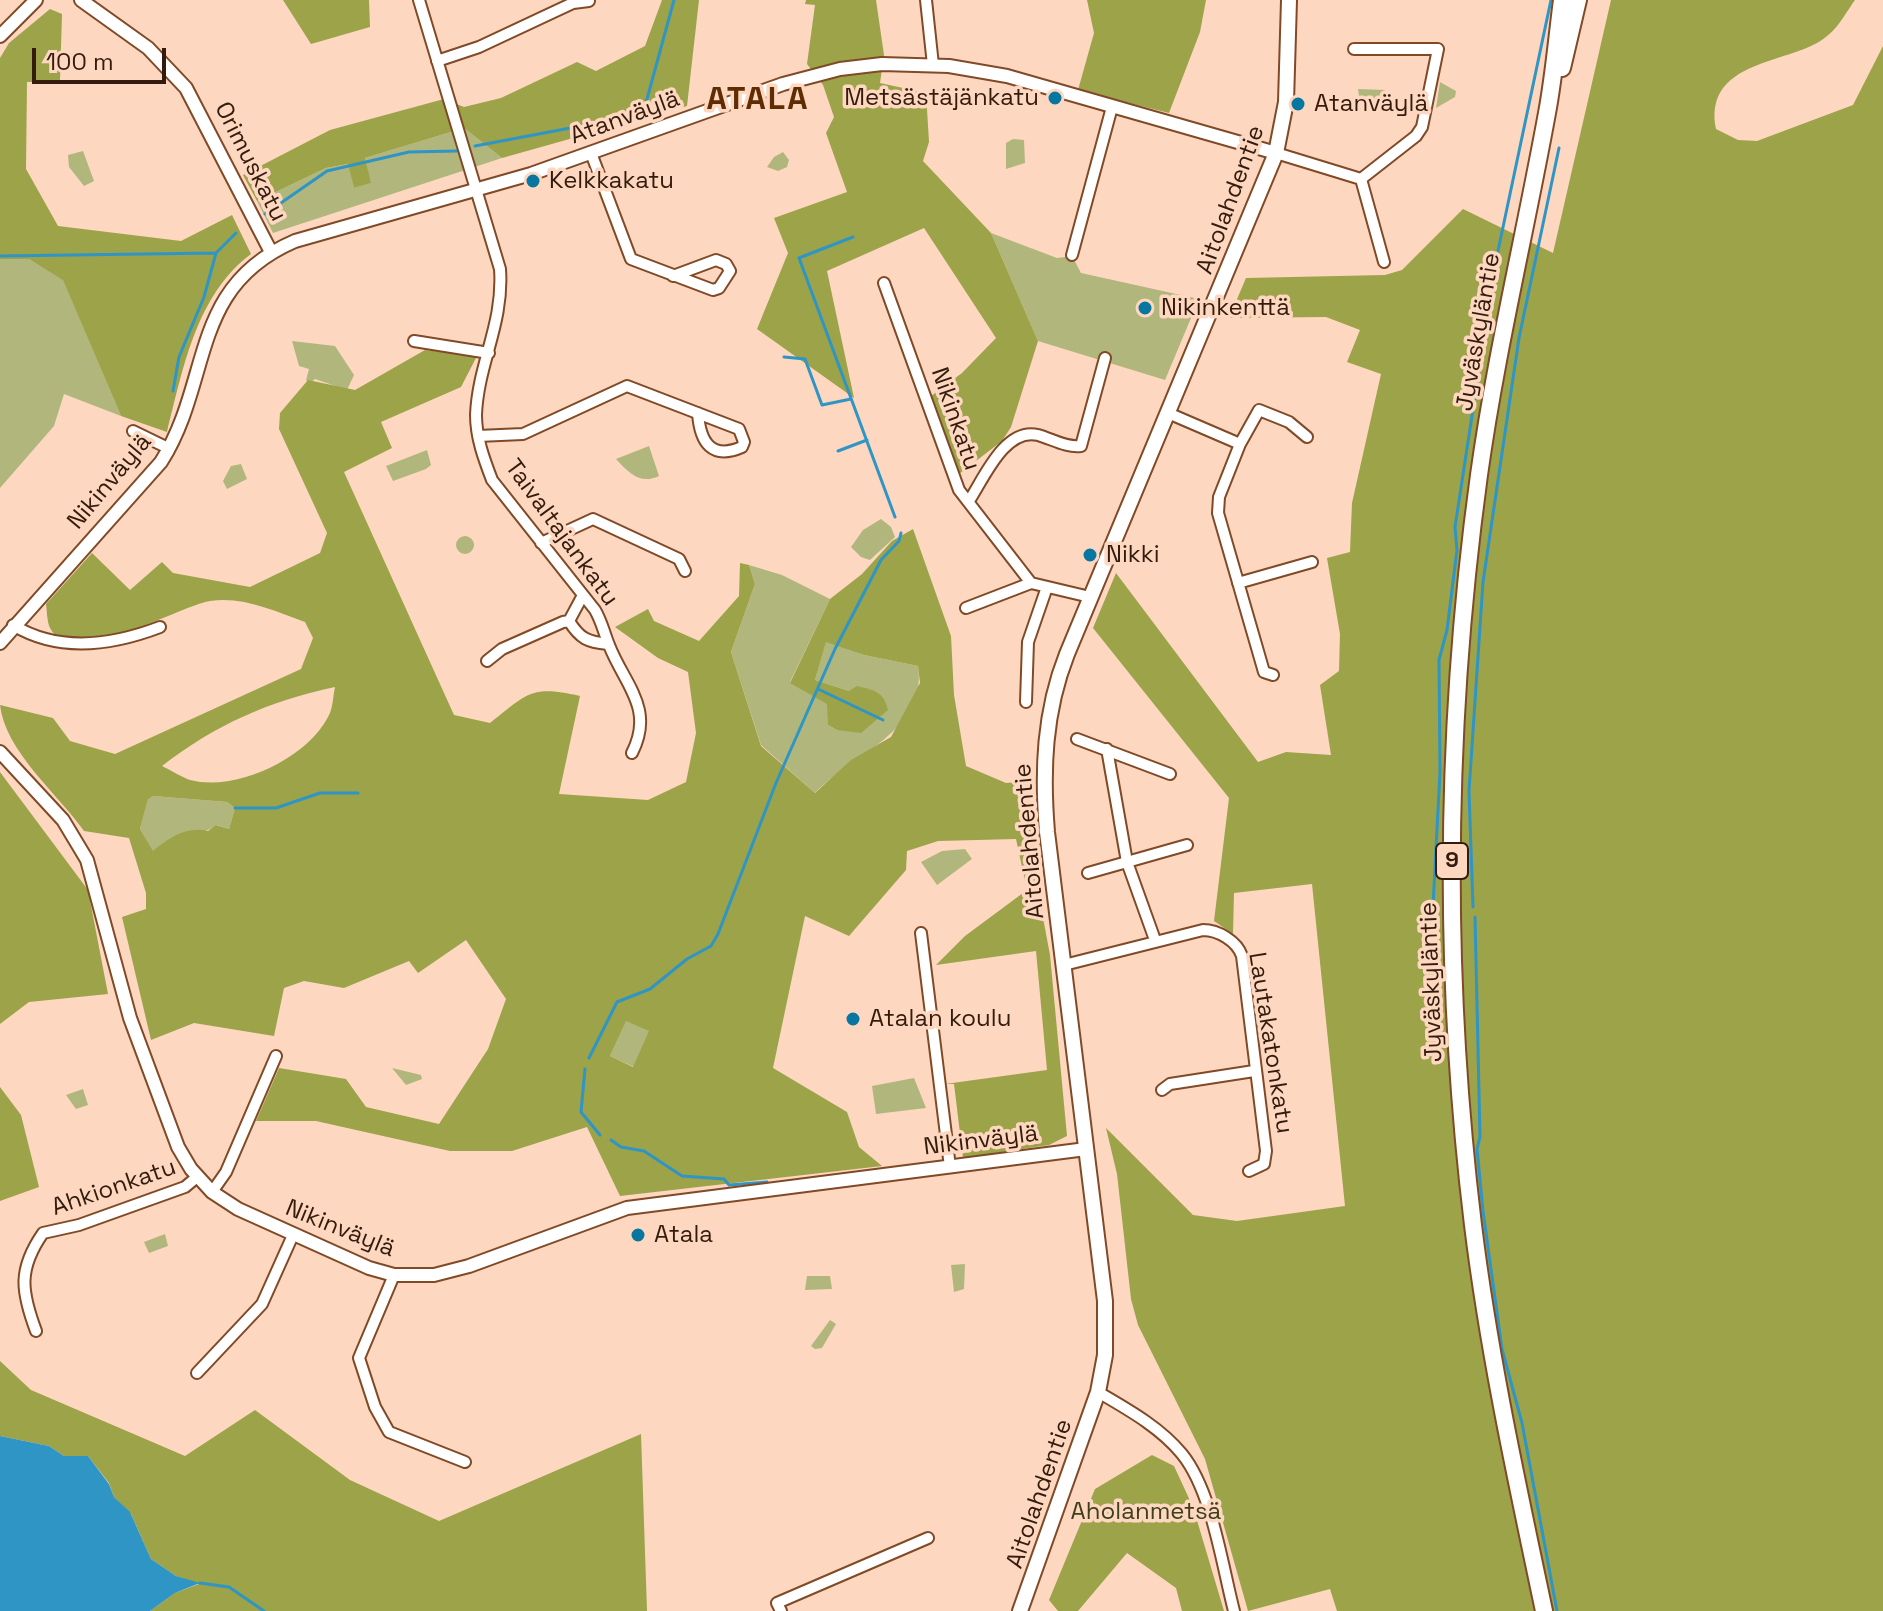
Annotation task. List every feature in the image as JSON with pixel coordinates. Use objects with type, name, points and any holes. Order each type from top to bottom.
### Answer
[{"type":"highway","name":"9","points":[[1547,112],[1562,0]]},
{"type":"highway","name":"9","points":[[1547,112],[1578,0]]},
{"type":"highway","name":"Jyväskyläntie","points":[[1544,1611],[1503,1419],[1473,1225],[1455,1009],[1452,836],[1456,713],[1479,477],[1499,347],[1547,112]]},
{"type":"main road","name":"Aitolahdentie","points":[[1020,1611],[1098,1392],[1105,1355],[1105,1301],[1046,813],[1045,753],[1054,692],[1090,597],[1276,153],[1286,102],[1289,0]]},
{"type":"street","points":[[0,36],[36,0]]},
{"type":"street","name":"Orimuskatu","points":[[81,0],[148,48],[186,88],[271,252]]},
{"type":"street","name":"Taivaltajankatu","points":[[419,0],[500,269],[502,299],[476,414],[478,436],[492,480],[605,627],[608,644],[640,705],[636,744],[632,753]]},
{"type":"street","points":[[926,0],[933,65]]},
{"type":"street","points":[[437,61],[479,47],[573,3],[589,1]]},
{"type":"street","points":[[1354,49],[1438,49],[1422,127],[1361,179]]},
{"type":"street","name":"Atanväylä","points":[[271,252],[306,237],[477,190],[591,153],[801,78],[882,64],[933,65],[1007,76],[1276,153]]},
{"type":"street","points":[[1072,255],[1112,107]]},
{"type":"street","points":[[591,153],[631,259],[673,276],[713,290],[719,288],[730,271],[726,264],[716,260],[673,276]]},
{"type":"street","points":[[1276,153],[1361,179]]},
{"type":"street","points":[[1361,179],[1384,262]]},
{"type":"street","name":"Nikinväylä","points":[[0,643],[154,470],[168,448],[216,311],[236,281],[271,252]]},
{"type":"street","name":"Nikinkatu","points":[[884,283],[959,490],[1031,583]]},
{"type":"street","points":[[414,341],[489,353]]},
{"type":"street","points":[[969,501],[1008,443],[1018,435],[1034,434],[1081,446],[1105,358]]},
{"type":"street","points":[[478,436],[523,434],[627,386],[698,413],[739,429],[744,442],[742,447],[727,454],[713,450],[708,446],[698,413]]},
{"type":"street","points":[[1273,675],[1264,672],[1218,513],[1219,497],[1240,444],[1259,410],[1289,422],[1307,437]]},
{"type":"street","points":[[1168,413],[1240,444]]},
{"type":"street","points":[[133,431],[168,448]]},
{"type":"street","points":[[541,543],[593,519],[679,559],[685,571]]},
{"type":"street","points":[[1238,583],[1312,562]]},
{"type":"street","points":[[966,608],[1031,583],[1090,597]]},
{"type":"street","points":[[1026,702],[1028,642],[1047,587]]},
{"type":"street","points":[[487,661],[502,649],[569,621],[583,595]]},
{"type":"street","points":[[569,621],[578,636],[588,642],[608,644]]},
{"type":"street","points":[[13,625],[55,641],[90,644],[123,640],[160,627]]},
{"type":"street","points":[[1077,739],[1170,774]]},
{"type":"street","points":[[1107,749],[1127,862],[1155,940]]},
{"type":"street","name":"Nikinväylä","points":[[0,752],[63,820],[87,860],[130,1018],[178,1147],[197,1177],[212,1192],[238,1209],[293,1235],[394,1275],[452,1271],[627,1208],[1086,1149]]},
{"type":"street","points":[[1088,873],[1187,845]]},
{"type":"street","name":"Lautakatonkatu","points":[[1064,965],[1155,940],[1211,930],[1239,949],[1266,1158],[1260,1168],[1249,1171]]},
{"type":"street","points":[[921,933],[950,1167]]},
{"type":"street","name":"Ahkionkatu","points":[[212,1192],[226,1172],[276,1056]]},
{"type":"street","points":[[1162,1090],[1170,1084],[1254,1071]]},
{"type":"street","name":"Ahkionkatu","points":[[36,1331],[21,1289],[33,1247],[43,1233],[79,1225],[175,1190],[197,1177]]},
{"type":"street","points":[[197,1373],[262,1304],[293,1235]]},
{"type":"street","points":[[394,1275],[359,1358],[370,1395],[389,1432],[465,1462]]},
{"type":"street","points":[[1098,1392],[1161,1433],[1190,1465],[1203,1495],[1234,1611]]},
{"type":"street","points":[[781,1611],[777,1603],[928,1538]]},
{"type":"green space","points":[[283,0],[369,0],[370,27],[311,44]]},
{"type":"green space","points":[[662,0],[699,0],[687,106],[502,158],[464,128],[365,158],[371,183],[354,188],[348,164],[326,168],[257,201],[243,175],[330,130],[444,99],[464,107],[501,98],[577,62],[596,71],[645,46]]},
{"type":"green space","points":[[806,0],[876,0],[884,55],[880,83],[926,93],[929,142],[923,161],[991,233],[1038,341],[1011,427],[1002,441],[959,474],[931,396],[962,373],[996,338],[924,228],[827,271],[854,398],[757,329],[788,253],[774,218],[847,192],[826,133],[834,117],[823,85],[807,64],[815,5],[805,4]]},
{"type":"green space","points":[[1087,0],[1206,0],[1200,32],[1169,113],[1078,90],[1094,33]]},
{"type":"green space","points":[[1611,0],[1855,0],[1838,25],[1821,41],[1745,70],[1731,80],[1721,92],[1715,108],[1716,129],[1738,140],[1757,141],[1853,105],[1883,46],[1883,1611],[1337,1611],[1330,1589],[1248,1611],[1205,1459],[1138,1325],[1131,1299],[1117,1174],[1106,1128],[1193,1215],[1237,1221],[1345,1206],[1312,884],[1234,893],[1233,934],[1214,921],[1229,798],[1093,628],[1116,573],[1258,762],[1286,752],[1331,755],[1320,685],[1339,671],[1340,634],[1327,558],[1350,552],[1352,503],[1381,374],[1347,362],[1360,330],[1326,317],[1229,318],[1246,278],[1385,275],[1402,270],[1463,209],[1553,253]]},
{"type":"green space","points":[[50,9],[62,14],[60,81],[27,82],[26,169],[58,226],[181,241],[232,215],[251,254],[232,271],[204,312],[186,359],[167,432],[121,416],[63,280],[29,259],[0,259],[0,58],[9,43]]},
{"type":"green space","points":[[1440,82],[1456,91],[1455,97],[1436,108]]},
{"type":"green space","points":[[1358,89],[1385,90],[1386,99],[1368,111],[1355,109],[1366,99],[1359,96]]},
{"type":"green space","points":[[464,128],[502,158],[273,233],[257,201],[326,168],[349,164],[354,188],[370,183],[365,158]]},
{"type":"green space","points":[[1013,139],[1024,140],[1025,163],[1006,169],[1006,143]]},
{"type":"green space","points":[[83,151],[94,181],[84,186],[69,167],[68,155]]},
{"type":"green space","points":[[783,152],[789,160],[787,167],[778,171],[767,167],[774,157]]},
{"type":"green space","points":[[991,233],[1057,258],[1072,256],[1081,273],[1199,299],[1165,380],[1038,341]]},
{"type":"green space","points":[[0,259],[29,259],[63,279],[121,416],[64,394],[54,426],[0,488]]},
{"type":"green space","points":[[292,341],[335,346],[354,375],[347,390],[315,379],[310,383],[306,380],[309,369],[299,366]]},
{"type":"green space","points":[[425,350],[477,356],[461,387],[381,422],[392,448],[344,472],[454,715],[490,723],[531,694],[551,691],[580,696],[559,794],[648,800],[686,782],[696,733],[688,672],[658,658],[615,627],[648,609],[654,621],[699,641],[739,596],[740,563],[749,565],[755,584],[731,652],[761,746],[815,793],[851,760],[891,737],[920,683],[918,666],[864,655],[826,642],[815,680],[849,691],[857,686],[873,690],[881,695],[886,704],[888,710],[861,733],[837,730],[828,725],[827,704],[790,683],[830,599],[862,574],[892,541],[913,529],[951,636],[954,695],[966,766],[1006,783],[1029,781],[1035,875],[1050,955],[1067,1136],[1049,1145],[963,1158],[954,1084],[945,1084],[1047,1070],[1036,951],[936,965],[965,936],[1027,890],[1016,839],[938,841],[907,851],[906,870],[849,936],[805,916],[773,1068],[847,1112],[859,1147],[882,1166],[620,1196],[587,1127],[512,1151],[450,1151],[316,1121],[256,1121],[279,1068],[346,1079],[366,1107],[439,1124],[488,1049],[506,999],[466,940],[418,973],[409,961],[344,988],[304,981],[284,988],[274,1036],[194,1023],[151,1040],[122,917],[146,909],[146,893],[129,838],[84,831],[22,755],[4,722],[0,705],[53,718],[70,741],[115,754],[301,669],[313,638],[305,622],[258,606],[234,601],[210,601],[126,632],[80,642],[62,639],[50,628],[46,604],[92,553],[130,590],[162,562],[173,573],[250,587],[320,553],[327,533],[279,429],[280,413],[308,380],[355,390]],"holes":[[[335,687],[330,714],[318,732],[287,759],[268,769],[228,781],[208,782],[190,780],[162,766],[202,738],[244,716],[288,699]],[[153,796],[227,802],[235,808],[229,829],[216,825],[208,831],[185,832],[153,851],[140,829],[148,799]],[[626,1021],[649,1031],[633,1067],[610,1056]]]},
{"type":"green space","points":[[649,446],[659,476],[640,478],[616,459]]},
{"type":"green space","points":[[427,450],[431,465],[393,481],[386,466]]},
{"type":"green space","points":[[241,464],[247,479],[227,489],[223,481],[231,466]]},
{"type":"green space","points":[[881,519],[891,527],[895,537],[870,560],[861,557],[851,547],[863,530]]},
{"type":"green space","points":[[461,536],[469,536],[474,545],[472,552],[461,554],[456,549],[456,541]]},
{"type":"green space","points":[[749,565],[782,575],[830,599],[790,682],[828,704],[828,725],[837,730],[849,729],[849,691],[815,680],[826,641],[864,655],[918,666],[918,689],[911,708],[899,725],[815,793],[761,745],[731,652],[755,584]]},
{"type":"green space","points":[[0,772],[88,890],[108,994],[29,1002],[0,1024]]},
{"type":"green space","points":[[148,798],[227,802],[235,808],[229,829],[217,825],[168,843],[153,852],[140,829]]},
{"type":"green space","points":[[965,849],[972,859],[937,885],[921,862],[942,851]]},
{"type":"green space","points":[[626,1020],[650,1031],[634,1067],[610,1056]]},
{"type":"green space","points":[[392,1068],[421,1075],[422,1079],[406,1085]]},
{"type":"green space","points":[[914,1078],[926,1108],[876,1114],[872,1086]]},
{"type":"green space","points":[[0,1087],[21,1115],[39,1187],[0,1201]]},
{"type":"green space","points":[[83,1089],[88,1105],[76,1109],[66,1095]]},
{"type":"green space","points":[[165,1234],[168,1246],[149,1253],[144,1242]]},
{"type":"green space","points":[[965,1264],[964,1289],[954,1292],[951,1265]]},
{"type":"green space","points":[[807,1276],[830,1276],[832,1289],[805,1290]]},
{"type":"green space","points":[[830,1320],[836,1324],[822,1348],[815,1349],[811,1346]]},
{"type":"green space","points":[[0,1361],[31,1390],[185,1456],[255,1410],[350,1480],[439,1521],[641,1434],[647,1611],[150,1611],[175,1593],[199,1584],[176,1576],[151,1559],[131,1514],[114,1497],[109,1483],[88,1456],[64,1456],[49,1446],[0,1436]]},
{"type":"green space","name":"Aholanmetsä","points":[[1152,1455],[1174,1466],[1193,1507],[1224,1611],[1182,1611],[1176,1588],[1127,1553],[1078,1611],[1058,1611],[1049,1600],[1095,1489]]},
{"type":"water","points":[[0,1436],[49,1446],[64,1456],[88,1456],[109,1484],[114,1497],[130,1512],[151,1559],[176,1576],[200,1583],[175,1593],[150,1611],[0,1611]]},
{"type":"waterway","points":[[475,146],[634,116],[644,110],[674,0]]},
{"type":"waterway","points":[[1433,906],[1440,772],[1439,660],[1447,630],[1457,550],[1455,527],[1495,265],[1551,0]]},
{"type":"waterway","points":[[1473,907],[1469,791],[1483,582],[1519,338],[1559,148]]},
{"type":"waterway","points":[[265,214],[327,171],[409,152],[457,151]]},
{"type":"waterway","points":[[173,391],[179,357],[204,297],[216,253],[236,233]]},
{"type":"waterway","points":[[853,237],[799,258],[895,517]]},
{"type":"waterway","points":[[0,256],[216,253]]},
{"type":"waterway","points":[[784,357],[805,359],[822,405],[851,399]]},
{"type":"waterway","points":[[838,451],[867,440]]},
{"type":"waterway","points":[[589,1058],[617,1002],[650,989],[687,959],[711,946],[776,783],[835,649],[881,560],[899,541],[901,533]]},
{"type":"waterway","points":[[818,689],[883,720]]},
{"type":"waterway","points":[[235,808],[276,808],[320,793],[358,793]]},
{"type":"waterway","points":[[1475,917],[1480,1137],[1477,1149],[1483,1211],[1502,1349],[1522,1423],[1557,1611]]},
{"type":"waterway","points":[[585,1069],[581,1112],[600,1135]]},
{"type":"waterway","points":[[611,1140],[621,1147],[644,1151],[682,1176],[724,1179],[729,1185],[767,1182]]},
{"type":"waterway","points":[[200,1583],[229,1587],[264,1611]]},
{"type":"place","name":"Metsästäjänkatu","points":[[1055,98]]},
{"type":"place","name":"Atanväylä","points":[[1298,104]]},
{"type":"place","name":"Kelkkakatu","points":[[533,181]]},
{"type":"place","name":"Nikinkenttä","points":[[1145,308]]},
{"type":"place","name":"Nikki","points":[[1090,555]]},
{"type":"place","name":"Atalan koulu","points":[[853,1019]]},
{"type":"place","name":"Atala","points":[[638,1235]]},
{"type":"district","name":"ATALA","points":[[758,100]]}]
